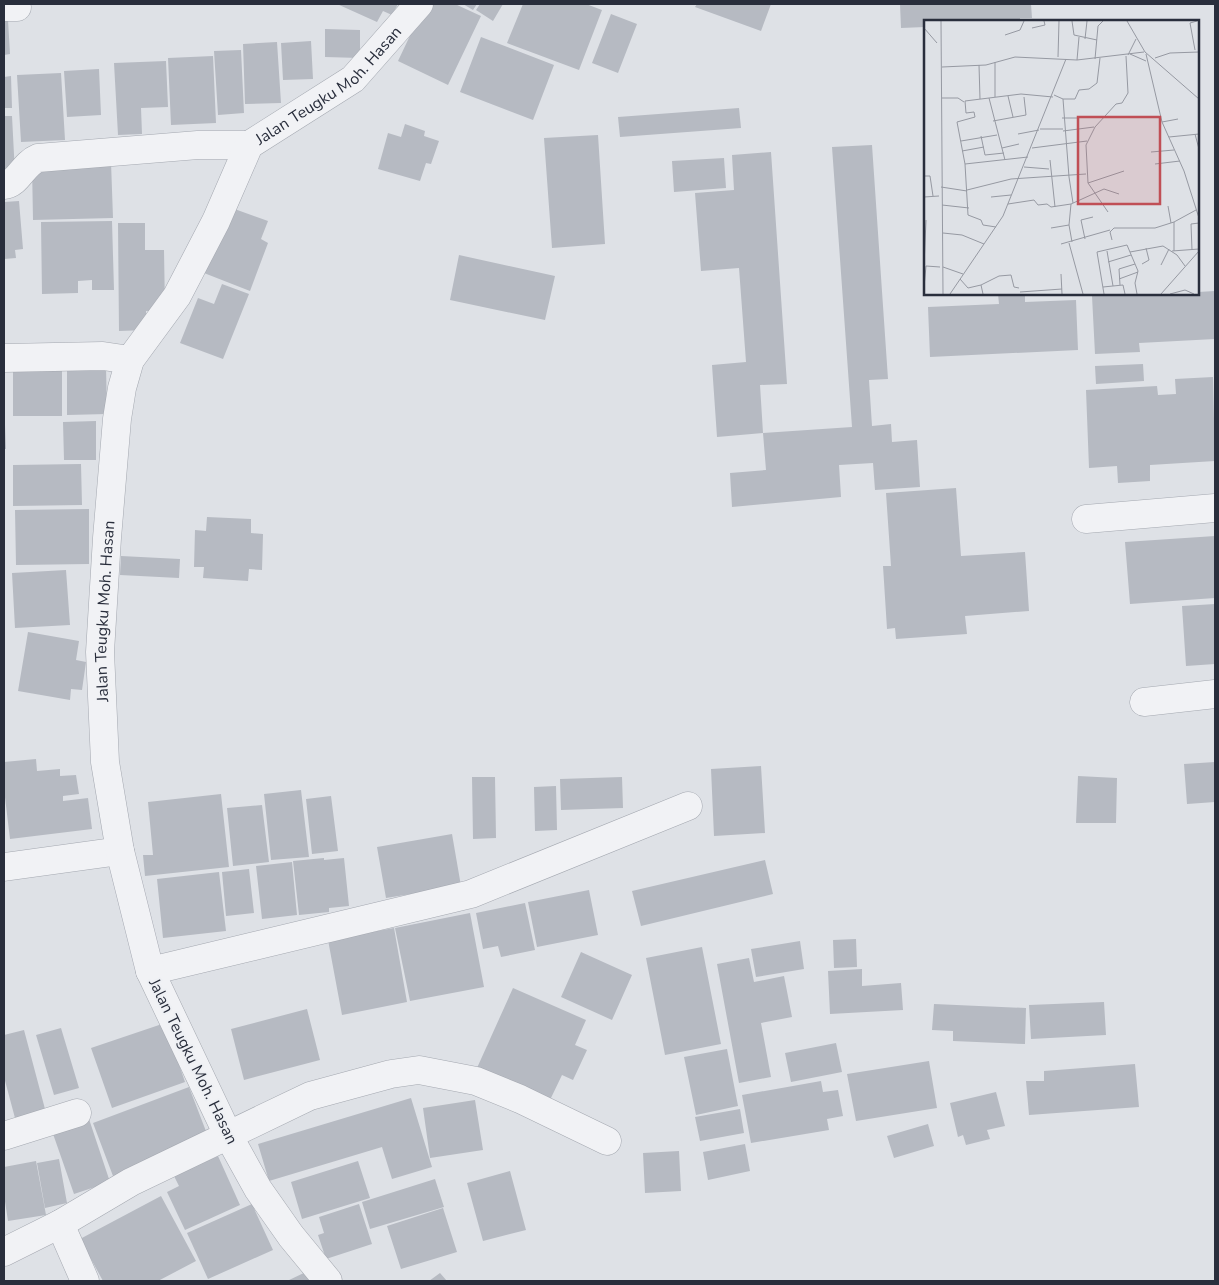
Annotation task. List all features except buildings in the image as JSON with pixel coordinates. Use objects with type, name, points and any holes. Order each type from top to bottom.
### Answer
[{"type":"street","name":"Jalan Teugku Moh. Hasan","points":[[328,1281],[291,1236],[258,1190],[228,1135],[150,971],[120,850],[105,762],[100,652],[117,419],[122,388],[130,360],[177,296],[216,220],[249,145],[353,79],[419,4]]},
{"type":"street","points":[[4,185],[15,180],[29,161],[38,158],[198,145],[249,145]]},
{"type":"street","points":[[4,358],[104,356],[130,360]]},
{"type":"street","points":[[1086,519],[1215,508]]},
{"type":"street","points":[[1144,702],[1215,694]]},
{"type":"street","points":[[150,971],[471,894],[688,806]]},
{"type":"street","points":[[4,867],[120,850]]},
{"type":"street","points":[[4,1252],[60,1224],[131,1182],[310,1096],[391,1074],[419,1070],[476,1082],[520,1099],[607,1141]]},
{"type":"street","points":[[4,1136],[77,1113]]},
{"type":"street","points":[[60,1224],[85,1281]]}]
